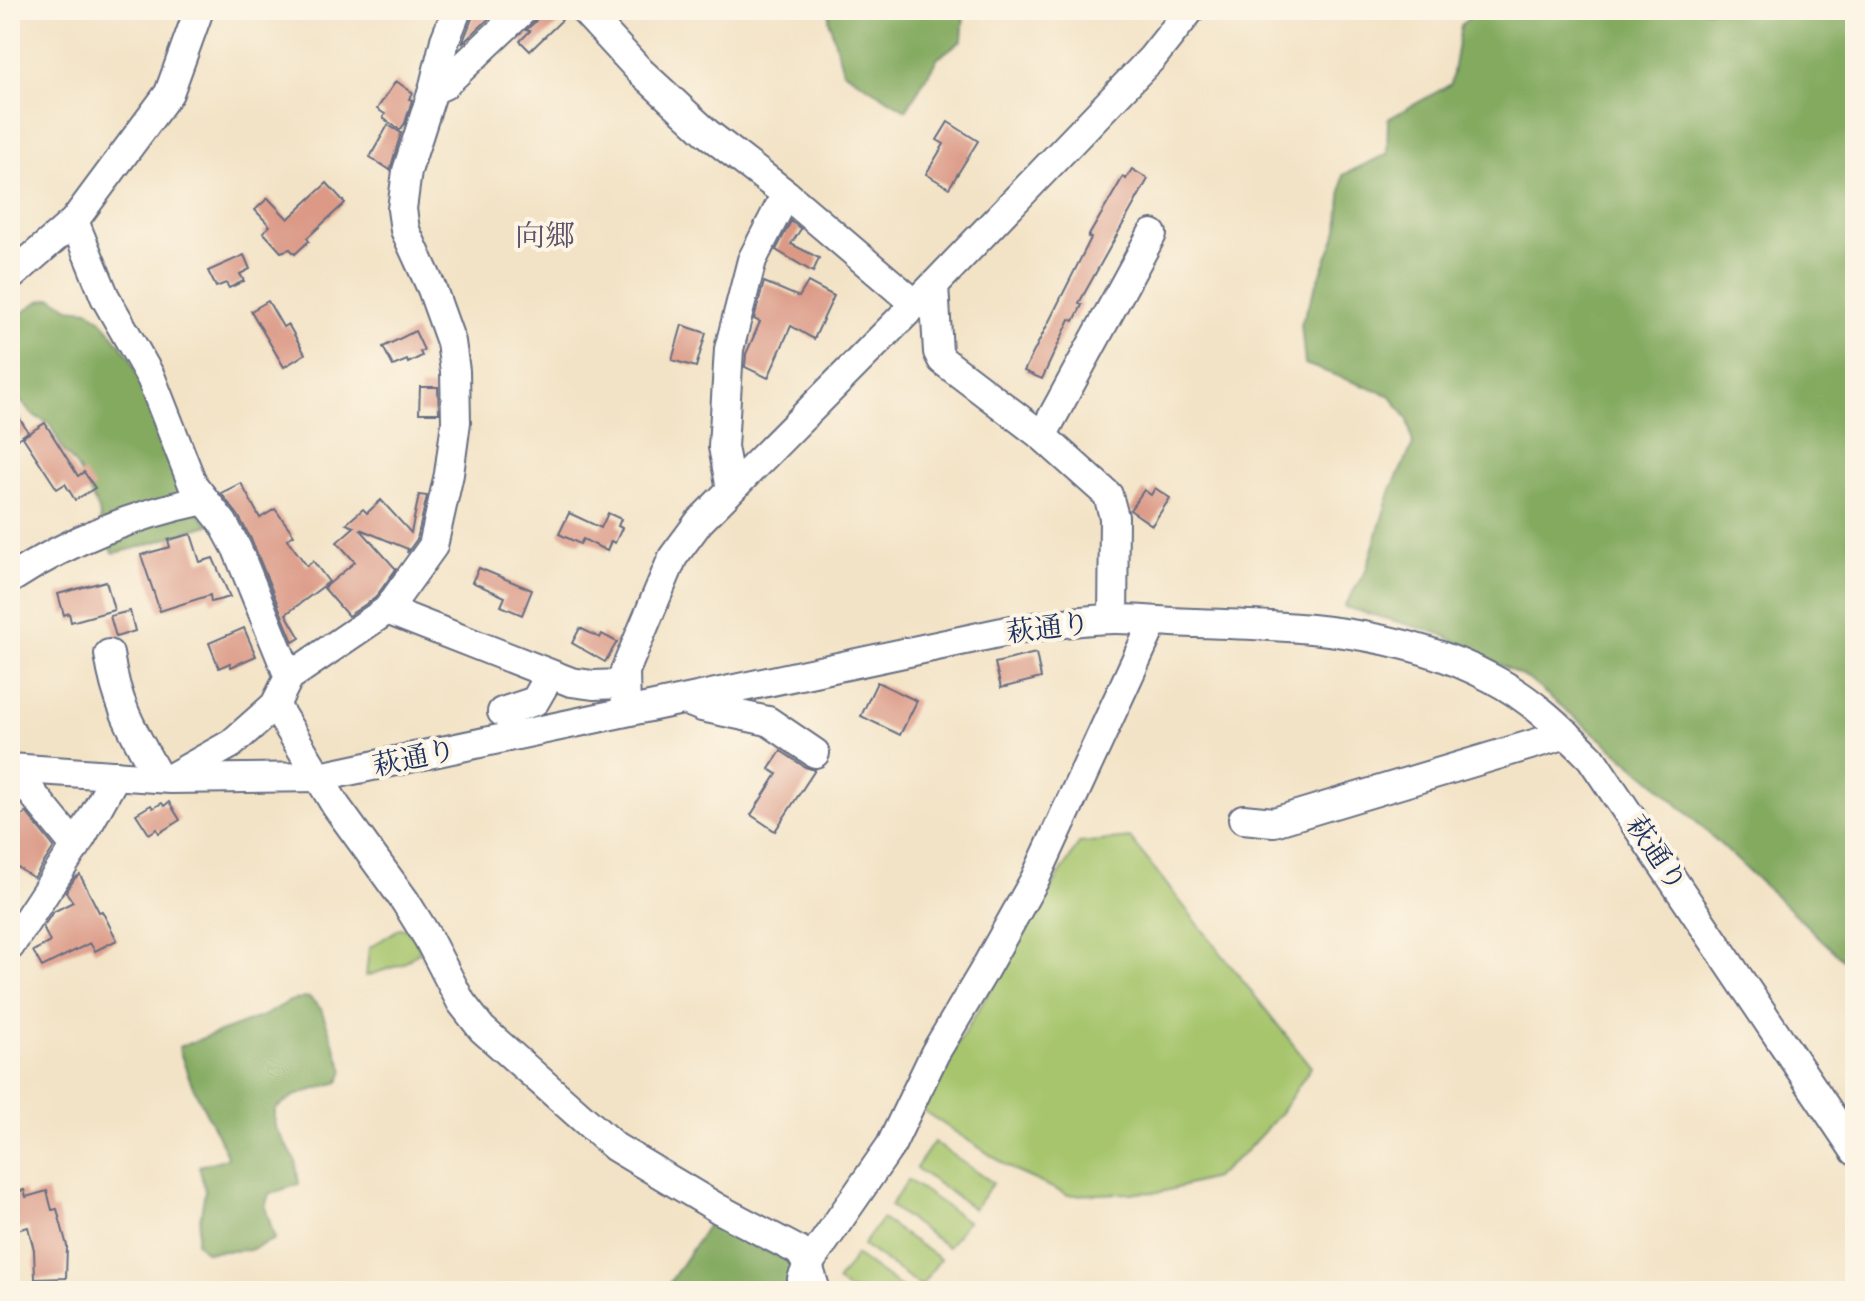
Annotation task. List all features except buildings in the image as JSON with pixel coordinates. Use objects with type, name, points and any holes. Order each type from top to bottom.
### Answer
[{"type":"street","points":[[10,277],[74,221],[169,93],[199,10]]},
{"type":"street","points":[[109,654],[114,689],[127,720],[164,778],[231,744],[275,705],[289,677],[387,610],[433,546],[449,474],[456,422],[455,371],[451,342],[432,289],[405,230],[402,209],[407,171],[433,90],[445,40],[457,10]]},
{"type":"street","points":[[433,90],[444,85],[523,10]]},
{"type":"street","points":[[584,10],[640,71],[707,133],[924,294],[942,360],[1042,436],[1108,495],[1114,517],[1113,619]]},
{"type":"street","points":[[387,610],[550,675],[593,685],[625,698],[625,671],[673,557],[699,522],[1152,58],[1190,10]]},
{"type":"street","points":[[731,489],[723,447],[729,349],[752,260],[786,194]]},
{"type":"street","points":[[74,221],[105,297],[151,378],[193,485],[223,523],[237,549],[289,677]]},
{"type":"street","points":[[1042,436],[1152,234]]},
{"type":"street","points":[[10,579],[105,528],[204,500]]},
{"type":"street","name":"萩通り","points":[[16,768],[164,778],[320,777],[625,698],[683,700],[1012,630],[1113,619],[1250,624],[1350,633],[1405,643],[1450,658],[1493,678],[1533,704],[1591,758],[1854,1148]]},
{"type":"street","points":[[796,1291],[812,1278],[891,1145],[935,1053],[1035,879],[1154,621]]},
{"type":"street","points":[[502,712],[535,701],[550,675]]},
{"type":"street","points":[[683,700],[768,721],[815,753]]},
{"type":"street","points":[[275,705],[336,806],[405,901],[461,1002],[482,1029],[615,1147],[719,1209],[799,1251],[812,1278]]},
{"type":"street","points":[[1243,819],[1274,822],[1567,734]]},
{"type":"street","points":[[16,768],[76,847]]},
{"type":"street","points":[[10,946],[76,847],[116,775]]},
{"type":"green space","points":[[830,10],[970,10],[964,15],[962,40],[938,58],[906,110],[843,71],[829,20]]},
{"type":"green space","points":[[1478,10],[1855,10],[1855,971],[1655,783],[1528,679],[1441,634],[1344,607],[1366,570],[1391,489],[1413,445],[1408,420],[1391,396],[1305,364],[1301,324],[1338,230],[1343,175],[1387,154],[1388,119],[1451,84],[1461,25]]},
{"type":"green space","points":[[53,298],[69,308],[89,310],[102,321],[130,357],[176,463],[181,494],[209,525],[114,553],[103,539],[99,511],[77,467],[64,451],[50,424],[33,415],[18,398],[10,397],[10,318]]},
{"type":"green space","points":[[1130,838],[1311,1067],[1280,1114],[1247,1150],[1214,1178],[1161,1192],[1068,1195],[1015,1171],[919,1108],[1079,843]]},
{"type":"green space","points":[[400,928],[412,930],[422,949],[403,964],[366,976],[369,948]]},
{"type":"green space","points":[[309,997],[321,1009],[344,1071],[339,1082],[294,1096],[275,1109],[275,1127],[295,1159],[299,1184],[269,1194],[265,1207],[275,1239],[250,1250],[206,1252],[196,1243],[205,1191],[199,1166],[228,1158],[188,1076],[179,1047],[263,1016],[290,1001]]},
{"type":"green space","points":[[934,1142],[993,1183],[974,1209],[916,1168]]},
{"type":"green space","points":[[908,1180],[967,1221],[948,1247],[890,1206]]},
{"type":"green space","points":[[882,1219],[940,1259],[921,1286],[863,1245]]},
{"type":"green space","points":[[711,1220],[756,1247],[786,1259],[793,1268],[784,1291],[664,1291]]},
{"type":"green space","points":[[856,1255],[906,1291],[850,1291],[837,1282]]},
{"type":"district","name":"向郷","points":[[545,236]]}]
